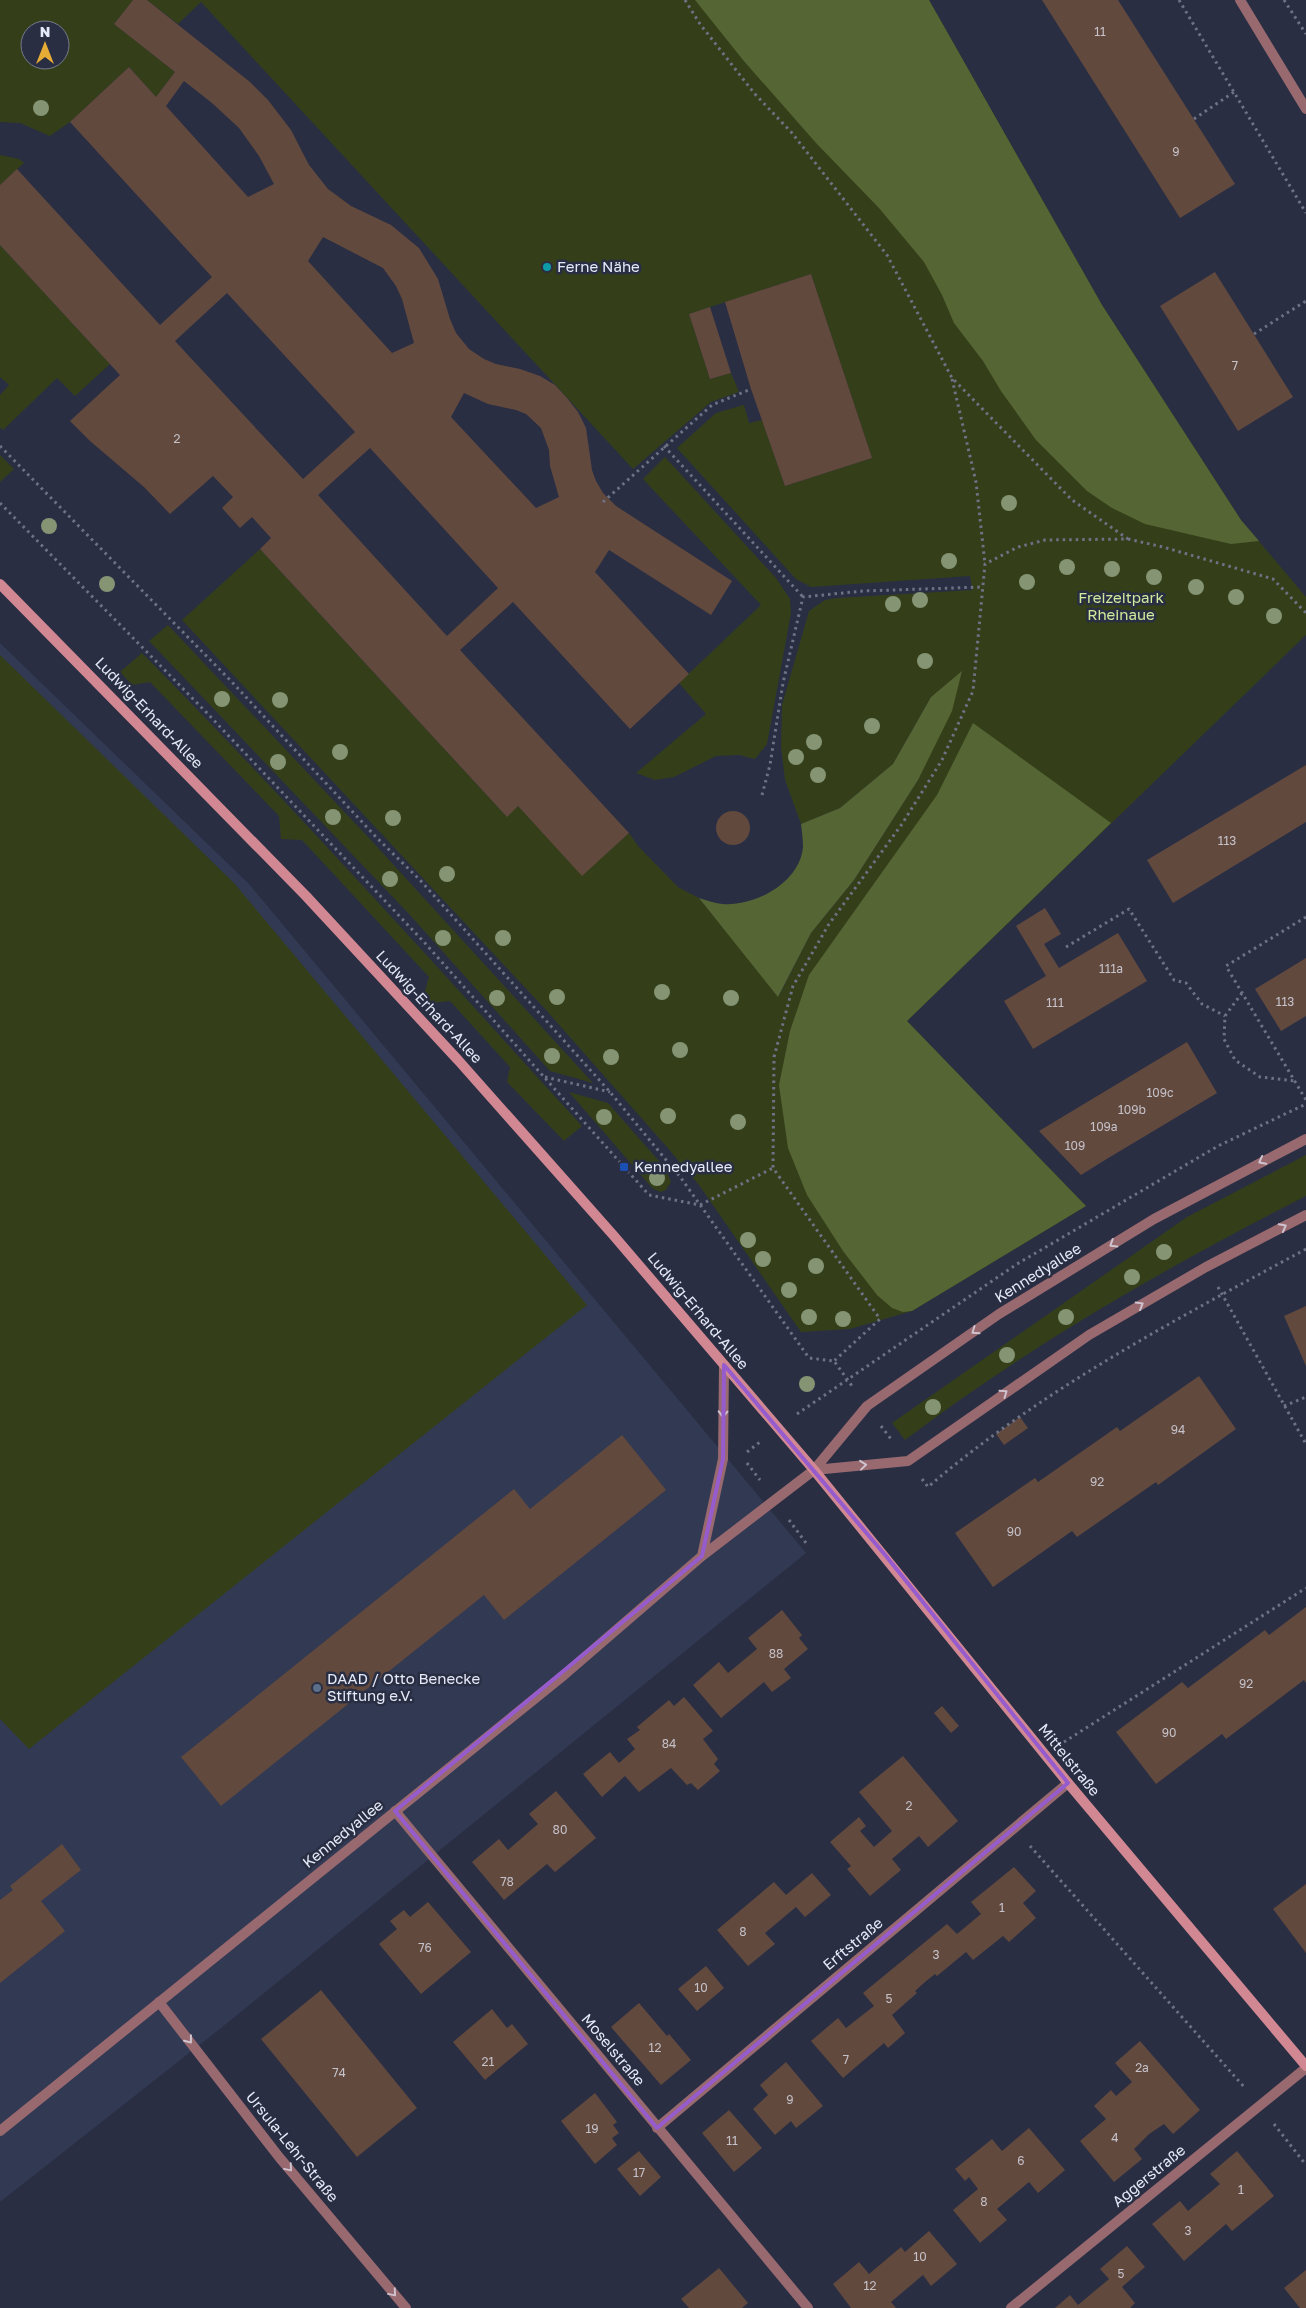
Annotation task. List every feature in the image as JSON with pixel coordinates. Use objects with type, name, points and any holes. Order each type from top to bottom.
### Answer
[{"type":"main road","name":"Ludwig-Erhard-Allee","points":[[0,584],[306,896],[458,1060],[614,1236],[814,1470]]},
{"type":"main road","name":"Mittelstraße","points":[[814,1470],[1068,1783],[1306,2067]]},
{"type":"street","points":[[1240,0],[1306,108]]},
{"type":"street","name":"Kennedyallee","points":[[0,2131],[564,1675],[702,1556],[814,1470],[867,1406],[999,1314],[1154,1219],[1306,1139]]},
{"type":"street","points":[[814,1470],[908,1461],[1089,1335],[1206,1267],[1306,1215]]},
{"type":"street","points":[[702,1556],[723,1459],[724,1365]]},
{"type":"street","name":"Erftstraße","points":[[657,2128],[1068,1783]]},
{"type":"street","name":"Moselstraße","points":[[395,1811],[808,2308]]},
{"type":"street","name":"Ursula-Lehr-Straße","points":[[159,2002],[279,2157],[406,2308]]},
{"type":"street","name":"Aggerstraße","points":[[1011,2308],[1306,2067]]},
{"type":"path","points":[[684,0],[700,24],[754,93],[792,133],[887,255],[952,378],[976,482],[985,564],[973,691],[942,760],[902,824],[829,924],[793,986],[774,1057],[773,1168],[880,1319],[834,1361]]},
{"type":"path","points":[[1179,0],[1306,213]]},
{"type":"path","points":[[1284,0],[1306,34]]},
{"type":"path","points":[[1194,119],[1234,92]]},
{"type":"path","points":[[1254,334],[1306,301]]},
{"type":"path","points":[[952,378],[1072,500],[1128,539]]},
{"type":"path","points":[[603,502],[712,405],[751,389]]},
{"type":"path","points":[[0,446],[230,680],[376,837],[420,880],[610,1092],[700,1205],[809,1358],[834,1361],[847,1379]]},
{"type":"path","points":[[664,446],[803,597]]},
{"type":"path","points":[[0,503],[206,712],[424,942],[649,1195],[700,1205],[773,1168]]},
{"type":"path","points":[[985,564],[1018,547],[1045,540],[1128,539],[1163,547],[1273,579],[1306,613]]},
{"type":"path","points":[[803,597],[863,591],[982,587]]},
{"type":"path","points":[[762,795],[770,765],[783,684],[803,597]]},
{"type":"path","points":[[1066,947],[1129,909],[1174,980],[1186,983],[1202,1004],[1225,1016]]},
{"type":"path","points":[[1306,918],[1226,966],[1306,1100]]},
{"type":"path","points":[[1242,993],[1225,1016],[1224,1039],[1235,1060],[1260,1077],[1295,1082]]},
{"type":"path","points":[[544,1077],[610,1092]]},
{"type":"path","points":[[818,1400],[1017,1264],[1218,1146],[1306,1104]]},
{"type":"path","points":[[928,1487],[963,1458],[1047,1398],[1094,1368],[1306,1249]]},
{"type":"path","points":[[1206,1267],[1306,1444]]},
{"type":"path","points":[[1284,1406],[1306,1397]]},
{"type":"path","points":[[1045,1754],[1306,1588]]},
{"type":"path","points":[[1014,1829],[1259,2104],[1306,2165]]},
{"type":"highlighted area","points":[[724,1365],[886,1556],[1068,1783],[657,2128],[395,1811],[702,1556],[723,1459]]},
{"type":"shaded area","points":[[0,643],[249,884],[806,1553],[221,2028],[0,2202]]},
{"type":"green space","points":[[0,0],[133,0],[114,24],[175,72],[156,97],[129,67],[70,122],[50,136],[20,123],[0,122]]},
{"type":"green space","name":"Freizeitpark Rheinaue","points":[[147,0],[929,0],[1102,305],[1241,520],[1306,597],[1306,635],[907,1021],[1086,1206],[912,1311],[850,1329],[801,1332],[699,1185],[666,1146],[546,1010],[182,620],[260,549],[506,816],[518,806],[582,875],[629,833],[638,846],[678,887],[699,898],[779,996],[811,933],[854,880],[918,780],[962,673],[931,697],[893,764],[840,808],[801,824],[785,780],[781,747],[782,705],[809,611],[825,600],[837,598],[972,590],[970,576],[811,587],[796,579],[677,448],[716,413],[744,405],[749,423],[762,420],[785,486],[872,458],[811,274],[689,314],[710,379],[731,373],[739,392],[711,402],[633,469],[201,2],[178,24]]},
{"type":"green space","points":[[695,0],[929,0],[1102,305],[1241,520],[1259,541],[1231,544],[1145,524],[1112,508],[1087,491],[1036,440],[1001,391],[983,361],[954,323],[942,295],[924,262],[879,208],[816,143],[743,60]]},
{"type":"green space","points":[[0,155],[19,159],[24,163],[0,185]]},
{"type":"green space","points":[[0,245],[110,364],[75,396],[57,378],[3,430],[0,427],[0,395],[9,385],[0,377]]},
{"type":"green space","points":[[0,455],[14,469],[0,482]]},
{"type":"green space","points":[[665,457],[776,578],[790,599],[791,613],[767,744],[755,759],[739,755],[716,756],[674,777],[655,780],[636,773],[706,714],[679,683],[761,605],[643,479]]},
{"type":"green space","points":[[168,625],[370,839],[593,1083],[550,1071],[409,914],[149,641]]},
{"type":"green space","points":[[142,653],[309,828],[582,1126],[564,1141],[507,1082],[510,1067],[450,1001],[432,1003],[424,994],[429,977],[302,840],[281,839],[279,816],[150,682],[132,685],[120,672]]},
{"type":"green space","points":[[0,655],[234,883],[587,1305],[29,1749],[0,1719]]},
{"type":"green space","points":[[962,671],[952,711],[918,780],[854,880],[811,933],[778,997],[699,898],[722,904],[735,904],[761,897],[784,882],[794,872],[800,860],[803,847],[801,824],[840,808],[893,764],[931,697]]},
{"type":"green space","points":[[973,723],[1111,823],[907,1021],[1086,1206],[912,1311],[903,1312],[892,1308],[877,1295],[843,1251],[807,1195],[788,1148],[779,1085],[790,1031],[809,975],[937,795]]},
{"type":"green space","points":[[569,1092],[608,1103],[666,1169],[671,1182],[666,1190],[661,1192],[653,1189]]},
{"type":"green space","points":[[1306,1155],[1306,1196],[1202,1251],[1100,1309],[1001,1372],[905,1440],[892,1423],[1187,1217]]},
{"type":"building","points":[[133,0],[147,0],[250,82],[268,100],[291,130],[309,165],[328,189],[351,206],[391,225],[419,248],[438,279],[456,333],[469,349],[496,364],[540,376],[555,385],[567,398],[578,412],[586,428],[592,470],[603,493],[616,506],[732,581],[711,615],[609,550],[595,572],[689,674],[630,729],[513,602],[460,650],[629,833],[582,876],[518,806],[507,817],[260,549],[271,538],[252,517],[240,528],[222,508],[233,497],[213,476],[170,514],[144,487],[90,441],[70,421],[120,375],[0,245],[0,185],[17,169],[160,325],[212,277],[70,122],[129,67],[156,97],[175,72],[114,24]],"holes":[[[184,81],[239,128],[259,156],[274,184],[248,197],[166,106]],[[323,237],[383,268],[396,286],[402,299],[414,343],[392,353],[308,261]],[[227,293],[355,432],[303,479],[175,341]],[[464,393],[488,404],[526,414],[541,428],[549,450],[550,466],[559,497],[536,508],[451,417]],[[370,448],[498,588],[447,636],[318,495]]]},
{"type":"building","points":[[1042,0],[1118,0],[1235,184],[1180,218]]},
{"type":"building","points":[[1215,272],[1293,397],[1238,431],[1160,306]]},
{"type":"building","points":[[811,274],[872,458],[785,486],[751,389],[725,302]]},
{"type":"building","points":[[710,307],[731,373],[710,379],[689,314]]},
{"type":"building","points":[[1306,765],[1306,822],[1173,903],[1147,860]]},
{"type":"building","points":[[733,811],[745,816],[750,828],[745,840],[733,845],[721,840],[716,828],[721,816]]},
{"type":"building","points":[[1045,908],[1061,934],[1044,944],[1059,968],[1118,933],[1147,981],[1033,1049],[1004,1001],[1046,976],[1016,926]]},
{"type":"building","points":[[1306,958],[1306,1016],[1281,1031],[1255,989]]},
{"type":"building","points":[[1187,1042],[1217,1093],[1081,1175],[1039,1131]]},
{"type":"building","points":[[1306,1306],[1306,1366],[1284,1316]]},
{"type":"building","points":[[1199,1376],[1236,1429],[1158,1485],[1156,1482],[1077,1537],[1072,1531],[993,1587],[955,1533],[1035,1478],[1038,1482],[1117,1427],[1120,1431]]},
{"type":"building","points":[[1020,1417],[1028,1428],[1004,1445],[996,1434]]},
{"type":"building","name":"DAAD / Otto Benecke Stiftung e.V.","points":[[622,1435],[666,1490],[504,1620],[484,1595],[221,1806],[181,1757],[514,1489],[530,1509]]},
{"type":"building","points":[[1306,1607],[1306,1683],[1304,1680],[1226,1739],[1222,1734],[1156,1784],[1116,1732],[1182,1682],[1188,1688],[1265,1630],[1269,1635]]},
{"type":"building","points":[[782,1610],[802,1635],[799,1638],[808,1649],[784,1669],[791,1678],[772,1692],[764,1682],[721,1718],[693,1685],[719,1662],[728,1673],[757,1649],[748,1638]]},
{"type":"building","points":[[684,1697],[713,1731],[703,1739],[718,1759],[714,1764],[720,1771],[698,1790],[691,1783],[687,1785],[671,1768],[639,1792],[625,1776],[602,1797],[583,1774],[610,1752],[619,1763],[635,1749],[627,1739],[640,1730],[637,1727],[669,1700],[674,1706]]},
{"type":"building","points":[[942,1706],[959,1726],[951,1733],[934,1713]]},
{"type":"building","points":[[903,1756],[958,1821],[928,1847],[919,1836],[892,1859],[901,1870],[870,1896],[847,1869],[851,1866],[830,1842],[859,1817],[866,1826],[860,1831],[874,1847],[892,1831],[859,1792]]},
{"type":"building","points":[[556,1791],[596,1838],[555,1872],[547,1864],[504,1900],[472,1862],[499,1839],[508,1850],[538,1824],[529,1814]]},
{"type":"building","points":[[62,1844],[81,1870],[41,1901],[65,1931],[0,1983],[0,1900],[13,1890],[10,1886]]},
{"type":"building","points":[[1014,1867],[1036,1891],[1023,1903],[1036,1918],[1009,1942],[1003,1936],[973,1960],[966,1952],[937,1976],[935,1974],[925,1982],[915,1991],[917,1993],[892,2015],[905,2033],[888,2048],[884,2043],[843,2078],[811,2041],[838,2018],[846,2028],[874,2006],[863,1993],[947,1924],[957,1934],[981,1914],[971,1902]]},
{"type":"building","points":[[812,1873],[831,1895],[805,1917],[796,1907],[765,1933],[775,1944],[748,1966],[717,1930],[774,1882],[786,1895]]},
{"type":"building","points":[[1306,1884],[1306,1953],[1273,1909]]},
{"type":"building","points":[[428,1902],[471,1952],[421,1994],[379,1944],[397,1929],[390,1921],[404,1910],[410,1917]]},
{"type":"building","points":[[706,1966],[724,1988],[697,2011],[678,1989]]},
{"type":"building","points":[[321,1990],[417,2108],[357,2157],[261,2039]]},
{"type":"building","points":[[639,2003],[667,2036],[669,2034],[691,2060],[661,2085],[611,2027]]},
{"type":"building","points":[[492,2009],[507,2028],[512,2024],[528,2044],[485,2080],[453,2042]]},
{"type":"building","points":[[1140,2041],[1200,2110],[1173,2134],[1164,2124],[1149,2134],[1134,2149],[1142,2159],[1114,2182],[1080,2141],[1106,2119],[1094,2106],[1111,2090],[1116,2096],[1132,2082],[1115,2063]]},
{"type":"building","points":[[786,2062],[823,2106],[796,2128],[791,2121],[775,2135],[753,2109],[768,2095],[760,2085]]},
{"type":"building","points":[[595,2093],[617,2122],[613,2125],[619,2133],[612,2138],[617,2145],[595,2164],[561,2121]]},
{"type":"building","points":[[729,2110],[762,2148],[734,2172],[702,2133]]},
{"type":"building","points":[[1029,2128],[1065,2170],[1038,2193],[1029,2182],[997,2209],[1007,2220],[980,2243],[953,2210],[978,2189],[969,2177],[965,2181],[955,2169],[992,2139],[1002,2151]]},
{"type":"building","points":[[639,2151],[661,2177],[640,2196],[617,2169]]},
{"type":"building","points":[[1237,2151],[1274,2196],[1232,2231],[1226,2224],[1184,2261],[1152,2224],[1180,2201],[1188,2211],[1220,2184],[1210,2174]]},
{"type":"building","points":[[929,2231],[957,2264],[931,2286],[923,2275],[891,2302],[896,2308],[851,2308],[833,2284],[859,2262],[869,2274],[901,2247],[905,2252]]},
{"type":"building","points":[[1127,2246],[1145,2267],[1122,2287],[1135,2303],[1130,2308],[1055,2308],[1070,2295],[1078,2305],[1109,2279],[1100,2269]]},
{"type":"building","points":[[719,2268],[748,2303],[742,2308],[689,2308],[681,2299]]},
{"type":"building","points":[[1306,2270],[1306,2308],[1300,2308],[1284,2288]]},
{"type":"place","name":"Ferne Nähe","points":[[547,267]]},
{"type":"place","name":"Kennedyallee","points":[[624,1167]]},
{"type":"place","name":"DAAD / Otto Benecke Stiftung e.V.","points":[[317,1688]]}]
